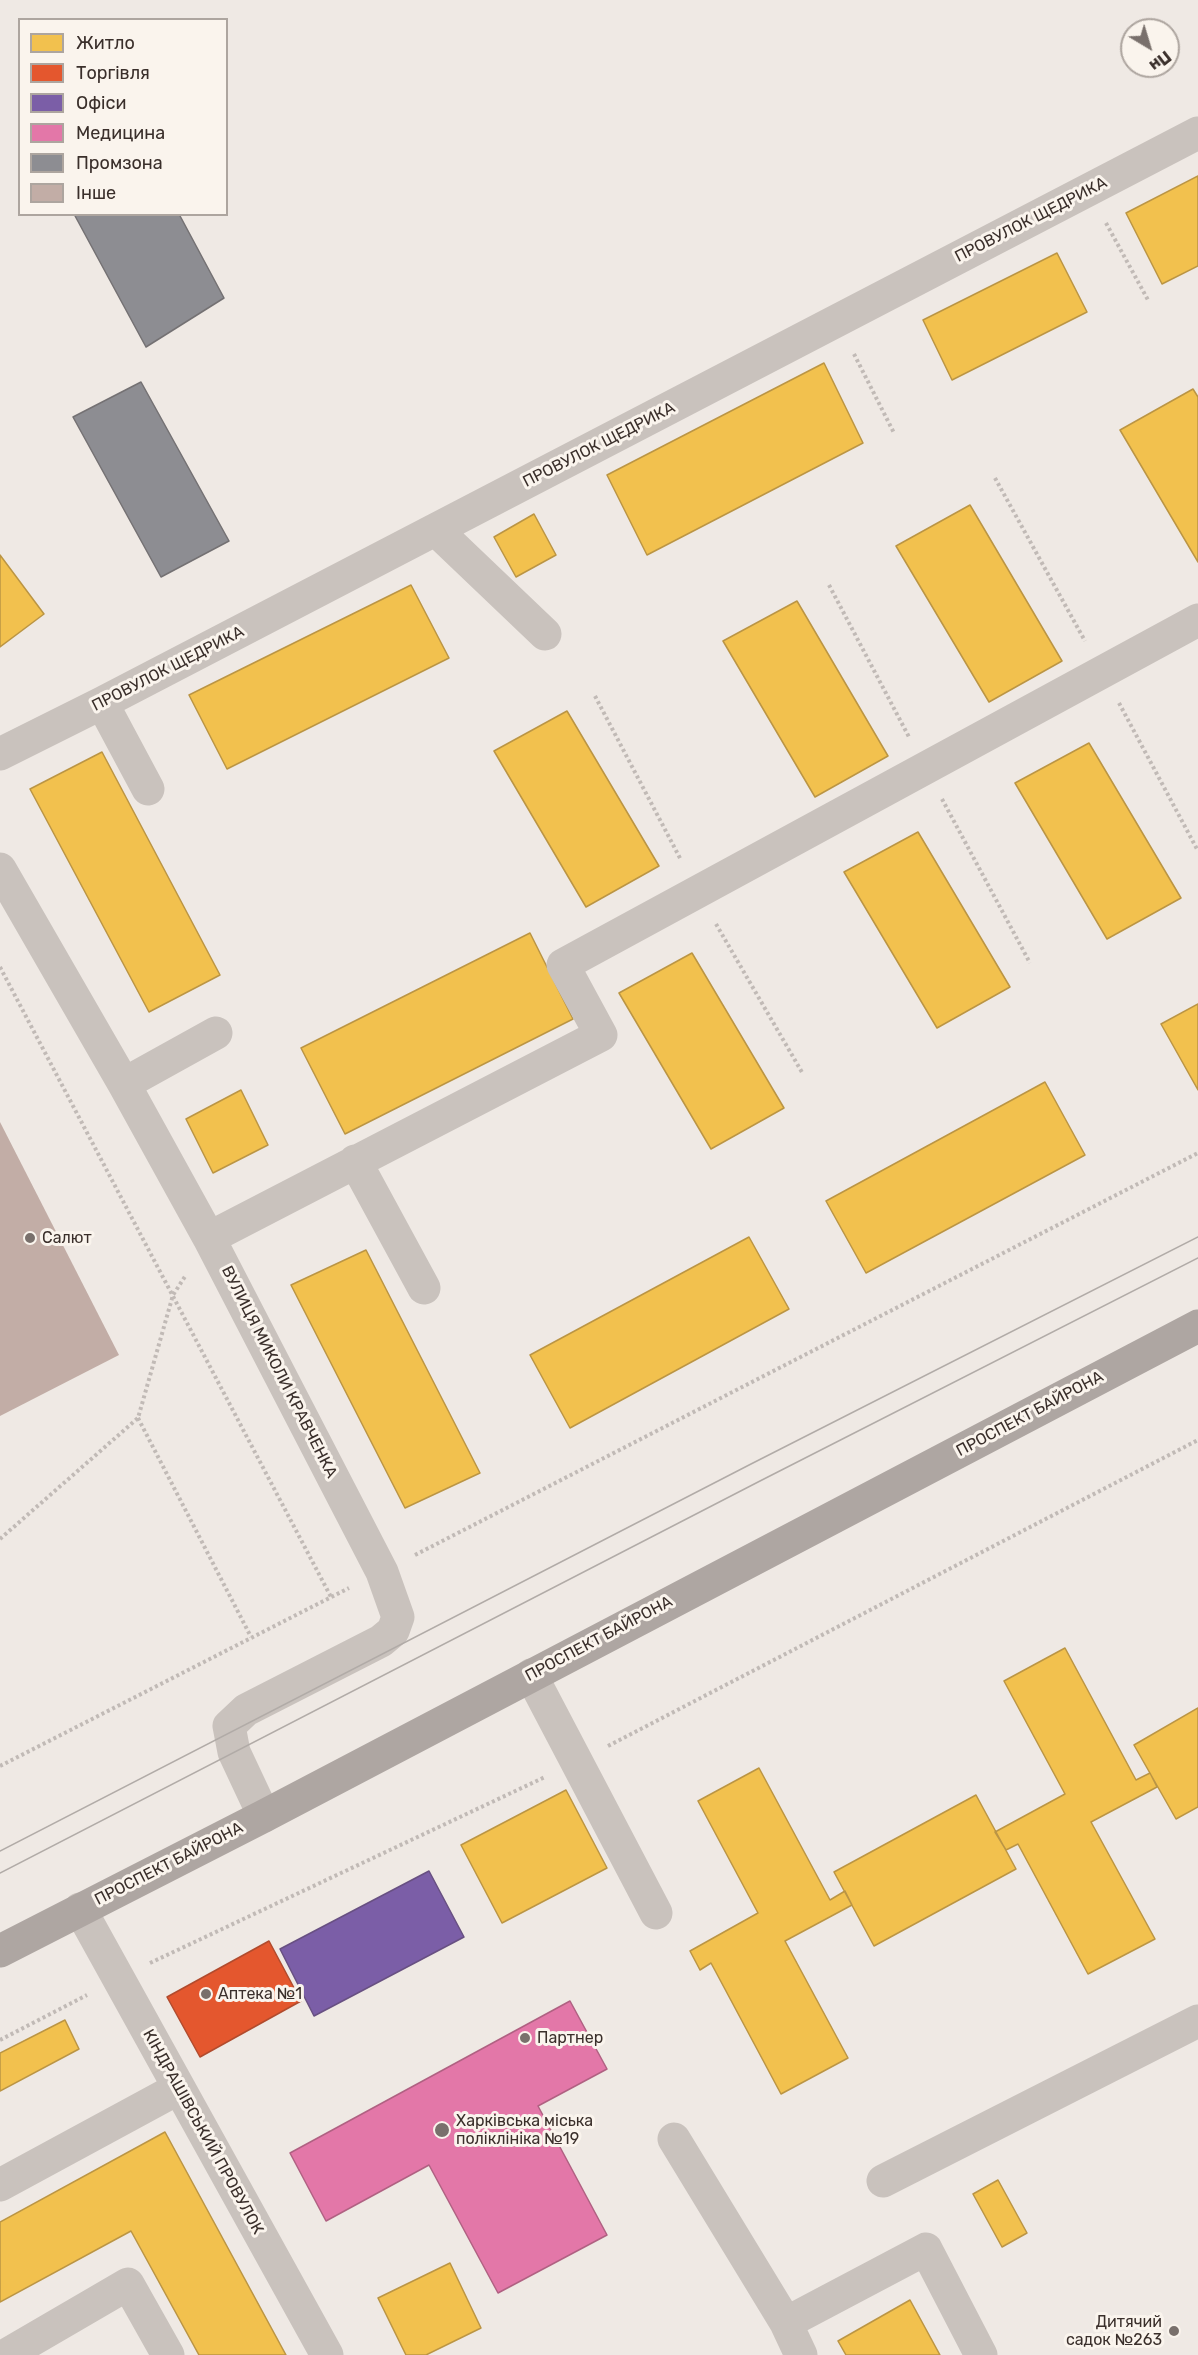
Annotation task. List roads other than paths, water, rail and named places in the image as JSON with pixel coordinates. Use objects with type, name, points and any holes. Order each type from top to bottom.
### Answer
[{"type":"main road","name":"ПРОСПЕКТ БАЙРОНА","points":[[0,1951],[264,1816],[1198,1326]]},
{"type":"street","name":"ПРОВУЛОК ЩЕДРИКА","points":[[0,754],[1198,133]]},
{"type":"street","points":[[435,530],[545,634]]},
{"type":"street","points":[[209,1238],[601,1035],[563,965],[1198,620]]},
{"type":"street","points":[[102,703],[148,789]]},
{"type":"street","name":"ВУЛИЦЯ МИКОЛИ КРАВЧЕНКА","points":[[0,869],[124,1084],[209,1238],[382,1572],[398,1617],[393,1631],[381,1641],[246,1710],[230,1726],[234,1752],[264,1816]]},
{"type":"street","points":[[124,1084],[216,1033]]},
{"type":"street","points":[[355,1161],[424,1288]]},
{"type":"street","points":[[531,1675],[656,1913]]},
{"type":"street","name":"КІНДРАШІВСЬКИЙ ПРОВУЛОК","points":[[80,1909],[327,2355]]},
{"type":"street","points":[[883,2181],[1198,2021]]},
{"type":"street","points":[[0,2185],[179,2088]]},
{"type":"street","points":[[674,2139],[786,2323],[801,2355]]},
{"type":"street","points":[[786,2323],[926,2249],[981,2355]]},
{"type":"street","points":[[6,2355],[128,2284],[168,2355]]},
{"type":"tram line","points":[[0,1851],[751,1464],[1198,1237]]},
{"type":"tram line","points":[[0,1873],[1198,1258]]},
{"type":"place","name":"Салют","points":[[30,1238]]},
{"type":"place","name":"Аптека №1","points":[[206,1994]]},
{"type":"place","name":"Партнер","points":[[525,2038]]},
{"type":"place","name":"Харківська міська поліклініка №19","points":[[442,2130]]},
{"type":"place","name":"Дитячий садок №263","points":[[1174,2331]]}]
